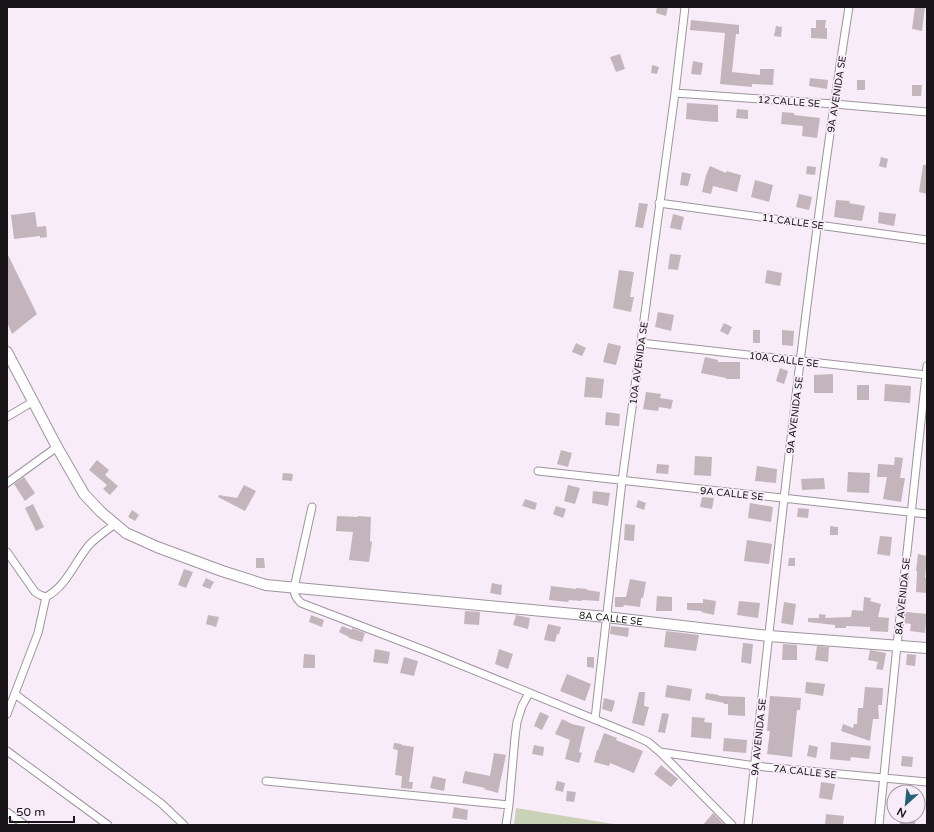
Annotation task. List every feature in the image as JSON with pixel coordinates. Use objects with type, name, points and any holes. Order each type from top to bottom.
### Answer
[{"type":"street","name":"10A AVENIDA SE","points":[[594,719],[622,481],[675,93],[685,7]]},
{"type":"street","name":"9A AVENIDA SE","points":[[748,825],[800,361],[817,225],[849,7]]},
{"type":"street","name":"12 CALLE SE","points":[[675,93],[927,112]]},
{"type":"street","name":"11 CALLE SE","points":[[659,203],[927,240]]},
{"type":"street","name":"10A CALLE SE","points":[[641,342],[926,375]]},
{"type":"street","name":"8A CALLE SE","points":[[7,353],[84,494],[101,512],[126,533],[157,547],[222,571],[266,585],[606,617],[769,636],[927,648]]},
{"type":"street","name":"8A AVENIDA SE","points":[[879,825],[896,645],[927,366]]},
{"type":"street","points":[[7,417],[34,401]]},
{"type":"street","points":[[7,483],[57,447]]},
{"type":"street","name":"9A CALLE SE","points":[[538,472],[927,514]]},
{"type":"street","points":[[312,507],[294,588],[294,593],[301,603],[429,652],[648,742],[660,752],[732,825]]},
{"type":"street","points":[[7,552],[35,592],[46,597],[52,594],[66,578],[90,544],[114,524]]},
{"type":"street","points":[[7,714],[38,633],[46,597]]},
{"type":"street","points":[[506,825],[517,722],[522,706],[529,693]]},
{"type":"street","points":[[15,694],[162,804],[184,825]]},
{"type":"street","points":[[7,751],[108,825]]},
{"type":"street","name":"7A CALLE SE","points":[[660,752],[755,766],[927,782]]},
{"type":"street","points":[[266,781],[509,805]]},
{"type":"street","points":[[7,812],[25,825]]},
{"type":"green space","points":[[516,808],[619,825],[514,825]]},
{"type":"building","points":[[657,7],[668,7],[666,16],[656,13]]},
{"type":"building","points":[[915,7],[925,7],[922,31],[912,29]]},
{"type":"building","points":[[691,20],[739,25],[739,34],[736,34],[732,72],[760,75],[760,69],[774,69],[773,85],[752,84],[752,87],[720,84],[725,33],[690,30]]},
{"type":"building","points":[[816,20],[826,20],[825,28],[827,28],[827,39],[811,38],[811,28],[816,28]]},
{"type":"building","points":[[776,26],[782,27],[781,37],[774,36]]},
{"type":"building","points":[[620,54],[625,69],[616,72],[610,57]]},
{"type":"building","points":[[693,61],[703,63],[701,75],[691,74]]},
{"type":"building","points":[[652,65],[659,67],[657,74],[651,73]]},
{"type":"building","points":[[810,78],[828,80],[827,89],[809,86]]},
{"type":"building","points":[[857,80],[865,80],[865,90],[857,90]]},
{"type":"building","points":[[912,85],[922,85],[921,96],[912,96]]},
{"type":"building","points":[[687,103],[718,105],[718,122],[686,119]]},
{"type":"building","points":[[737,109],[748,110],[748,119],[736,118]]},
{"type":"building","points":[[782,112],[820,118],[817,138],[802,136],[803,126],[781,124]]},
{"type":"building","points":[[881,157],[888,159],[886,168],[879,166]]},
{"type":"building","points":[[923,165],[927,165],[927,194],[919,192]]},
{"type":"building","points":[[710,166],[726,173],[726,171],[741,175],[737,192],[713,186],[711,194],[702,192]]},
{"type":"building","points":[[807,166],[816,167],[815,175],[806,174]]},
{"type":"building","points":[[682,172],[691,174],[688,186],[680,185]]},
{"type":"building","points":[[755,180],[773,185],[769,202],[751,197]]},
{"type":"building","points":[[799,194],[812,197],[809,210],[796,207]]},
{"type":"building","points":[[836,200],[850,201],[849,203],[865,206],[862,221],[834,217]]},
{"type":"building","points":[[639,203],[648,204],[643,228],[635,227]]},
{"type":"building","points":[[35,212],[37,227],[46,226],[47,237],[40,238],[40,236],[14,239],[11,215]]},
{"type":"building","points":[[879,212],[896,214],[894,226],[878,223]]},
{"type":"building","points":[[673,214],[684,217],[681,230],[670,228]]},
{"type":"building","points":[[7,253],[37,314],[12,334],[7,322]]},
{"type":"building","points":[[670,254],[681,255],[678,270],[668,269]]},
{"type":"building","points":[[619,270],[634,272],[630,297],[634,297],[631,312],[613,308]]},
{"type":"building","points":[[767,270],[782,273],[780,286],[765,283]]},
{"type":"building","points":[[658,312],[674,315],[671,331],[655,327]]},
{"type":"building","points":[[724,323],[732,327],[728,335],[720,331]]},
{"type":"building","points":[[753,330],[760,330],[760,343],[753,343]]},
{"type":"building","points":[[782,330],[794,331],[793,346],[782,345]]},
{"type":"building","points":[[576,343],[586,348],[582,356],[572,352]]},
{"type":"building","points":[[608,343],[621,346],[616,365],[603,362]]},
{"type":"building","points":[[705,357],[718,360],[718,362],[740,362],[740,379],[726,379],[701,373]]},
{"type":"building","points":[[780,368],[788,371],[784,384],[776,381]]},
{"type":"building","points":[[833,374],[833,393],[814,393],[814,375]]},
{"type":"building","points":[[586,377],[604,379],[602,398],[584,397]]},
{"type":"building","points":[[885,384],[911,386],[910,403],[884,401]]},
{"type":"building","points":[[857,385],[869,385],[869,400],[857,400]]},
{"type":"building","points":[[646,392],[661,394],[660,398],[673,400],[671,409],[659,407],[658,411],[643,409]]},
{"type":"building","points":[[606,412],[620,414],[619,426],[605,425]]},
{"type":"building","points":[[561,450],[572,453],[568,467],[557,464]]},
{"type":"building","points":[[695,456],[712,457],[711,476],[694,475]]},
{"type":"building","points":[[895,457],[903,458],[900,478],[905,478],[901,502],[883,499],[887,477],[877,477],[878,464],[894,465]]},
{"type":"building","points":[[97,460],[109,470],[105,475],[118,486],[110,495],[103,489],[107,485],[89,470]]},
{"type":"building","points":[[657,464],[669,465],[668,474],[656,473]]},
{"type":"building","points":[[757,466],[777,469],[776,483],[755,481]]},
{"type":"building","points":[[848,472],[870,473],[869,493],[847,492]]},
{"type":"building","points":[[283,473],[293,474],[292,481],[282,480]]},
{"type":"building","points":[[24,477],[35,493],[25,501],[14,484]]},
{"type":"building","points":[[824,478],[825,489],[802,490],[801,479]]},
{"type":"building","points":[[244,485],[256,491],[245,511],[218,497],[219,495],[237,498]]},
{"type":"building","points":[[568,485],[580,488],[575,504],[564,501]]},
{"type":"building","points":[[593,491],[610,493],[608,506],[592,503]]},
{"type":"building","points":[[702,497],[714,498],[712,509],[700,507]]},
{"type":"building","points":[[525,499],[537,503],[535,510],[522,506]]},
{"type":"building","points":[[638,500],[646,503],[644,510],[636,507]]},
{"type":"building","points":[[750,503],[773,507],[771,522],[748,518]]},
{"type":"building","points":[[33,504],[44,527],[36,531],[25,508]]},
{"type":"building","points":[[556,506],[566,509],[563,518],[553,514]]},
{"type":"building","points":[[798,508],[809,509],[808,518],[797,517]]},
{"type":"building","points":[[132,510],[139,515],[135,521],[128,517]]},
{"type":"building","points":[[337,516],[371,517],[370,541],[372,542],[369,562],[349,560],[353,532],[336,531]]},
{"type":"building","points":[[625,524],[635,525],[634,541],[624,540]]},
{"type":"building","points":[[830,526],[838,527],[838,535],[830,535]]},
{"type":"building","points":[[880,536],[892,537],[890,556],[877,554]]},
{"type":"building","points":[[747,540],[772,544],[769,564],[744,561]]},
{"type":"building","points":[[918,554],[927,556],[925,578],[927,578],[927,593],[916,592]]},
{"type":"building","points":[[256,558],[264,558],[265,568],[256,568]]},
{"type":"building","points":[[789,558],[795,558],[795,566],[788,566]]},
{"type":"building","points":[[184,569],[193,572],[186,588],[178,585]]},
{"type":"building","points":[[206,578],[214,582],[210,589],[202,586]]},
{"type":"building","points":[[630,579],[646,582],[640,607],[624,605],[623,607],[615,607],[615,597],[626,597]]},
{"type":"building","points":[[492,583],[502,585],[501,595],[490,593]]},
{"type":"building","points":[[551,586],[587,589],[600,592],[599,601],[569,600],[568,602],[549,600]]},
{"type":"building","points":[[657,596],[672,597],[672,611],[656,611]]},
{"type":"building","points":[[864,597],[871,598],[870,601],[881,604],[878,617],[889,618],[888,632],[870,631],[870,627],[846,626],[846,628],[835,628],[835,625],[808,622],[808,618],[819,618],[819,614],[826,615],[825,618],[851,617],[852,610],[863,611]]},
{"type":"building","points":[[703,599],[716,601],[714,615],[701,612],[702,611],[687,610],[687,603],[703,603]]},
{"type":"building","points":[[739,601],[760,603],[758,618],[737,615]]},
{"type":"building","points":[[784,602],[796,604],[793,625],[781,623]]},
{"type":"building","points":[[465,611],[480,612],[479,625],[464,624]]},
{"type":"building","points":[[906,612],[927,614],[925,633],[910,631],[911,624],[904,623]]},
{"type":"building","points":[[208,615],[219,617],[216,627],[206,624]]},
{"type":"building","points":[[311,615],[324,620],[322,627],[309,622]]},
{"type":"building","points":[[516,615],[530,618],[528,629],[513,625]]},
{"type":"building","points":[[548,624],[561,627],[555,642],[544,640]]},
{"type":"building","points":[[342,626],[365,633],[362,642],[349,638],[339,632]]},
{"type":"building","points":[[611,626],[629,628],[628,637],[610,634]]},
{"type":"building","points":[[666,631],[699,635],[696,651],[664,647]]},
{"type":"building","points":[[743,643],[753,644],[751,664],[741,662]]},
{"type":"building","points":[[783,644],[797,645],[797,660],[782,660]]},
{"type":"building","points":[[817,646],[829,647],[828,662],[815,660]]},
{"type":"building","points":[[375,649],[390,652],[388,664],[373,662]]},
{"type":"building","points":[[499,649],[513,654],[508,669],[495,664]]},
{"type":"building","points":[[870,650],[886,653],[883,670],[876,669],[878,662],[868,660]]},
{"type":"building","points":[[304,654],[315,655],[315,668],[303,668]]},
{"type":"building","points":[[907,654],[916,655],[915,666],[906,665]]},
{"type":"building","points":[[404,657],[418,661],[414,676],[400,673]]},
{"type":"building","points":[[587,657],[594,657],[594,668],[587,667]]},
{"type":"building","points":[[567,674],[591,684],[585,701],[560,691]]},
{"type":"building","points":[[806,682],[825,684],[823,696],[805,693]]},
{"type":"building","points":[[667,685],[692,689],[690,701],[665,697]]},
{"type":"building","points":[[865,687],[883,688],[882,705],[878,705],[879,719],[873,719],[870,741],[841,731],[843,724],[853,728],[854,724],[857,724],[858,708],[863,708]]},
{"type":"building","points":[[639,692],[645,692],[644,706],[649,707],[644,726],[632,723]]},
{"type":"building","points":[[706,693],[719,696],[745,697],[745,716],[728,715],[728,704],[705,699]]},
{"type":"building","points":[[770,696],[801,698],[800,710],[797,710],[792,757],[767,754],[770,731],[767,731]]},
{"type":"building","points":[[604,698],[615,701],[612,712],[602,709]]},
{"type":"building","points":[[540,712],[549,716],[542,730],[534,726]]},
{"type":"building","points":[[662,713],[669,714],[665,733],[658,732]]},
{"type":"building","points":[[692,717],[705,718],[704,722],[712,723],[711,739],[691,737]]},
{"type":"building","points":[[562,719],[572,724],[585,727],[579,752],[582,753],[579,763],[565,759],[570,740],[555,734]]},
{"type":"building","points":[[604,733],[617,738],[616,740],[643,751],[634,773],[610,763],[609,766],[594,762]]},
{"type":"building","points":[[724,738],[747,740],[746,753],[723,751]]},
{"type":"building","points":[[831,742],[871,746],[869,759],[851,757],[850,761],[830,759]]},
{"type":"building","points":[[394,743],[414,747],[409,782],[413,782],[412,789],[401,788],[402,776],[395,775],[398,750],[393,749]]},
{"type":"building","points":[[534,745],[544,747],[543,756],[532,754]]},
{"type":"building","points":[[809,745],[818,747],[816,758],[807,756]]},
{"type":"building","points":[[494,753],[506,755],[498,793],[484,789],[485,788],[462,783],[465,771],[490,776]]},
{"type":"building","points":[[902,756],[913,757],[912,767],[901,766]]},
{"type":"building","points":[[661,765],[678,779],[671,787],[654,774]]},
{"type":"building","points":[[433,776],[446,779],[444,791],[430,788]]},
{"type":"building","points":[[557,781],[565,783],[563,792],[555,790]]},
{"type":"building","points":[[821,782],[835,784],[832,800],[819,798]]},
{"type":"building","points":[[567,791],[576,792],[574,802],[566,801]]},
{"type":"building","points":[[454,807],[468,810],[467,820],[452,818]]},
{"type":"building","points":[[713,813],[725,825],[703,825]]},
{"type":"building","points":[[826,814],[844,816],[843,825],[825,825]]},
{"type":"building","points":[[900,824],[915,824],[915,825]]}]
